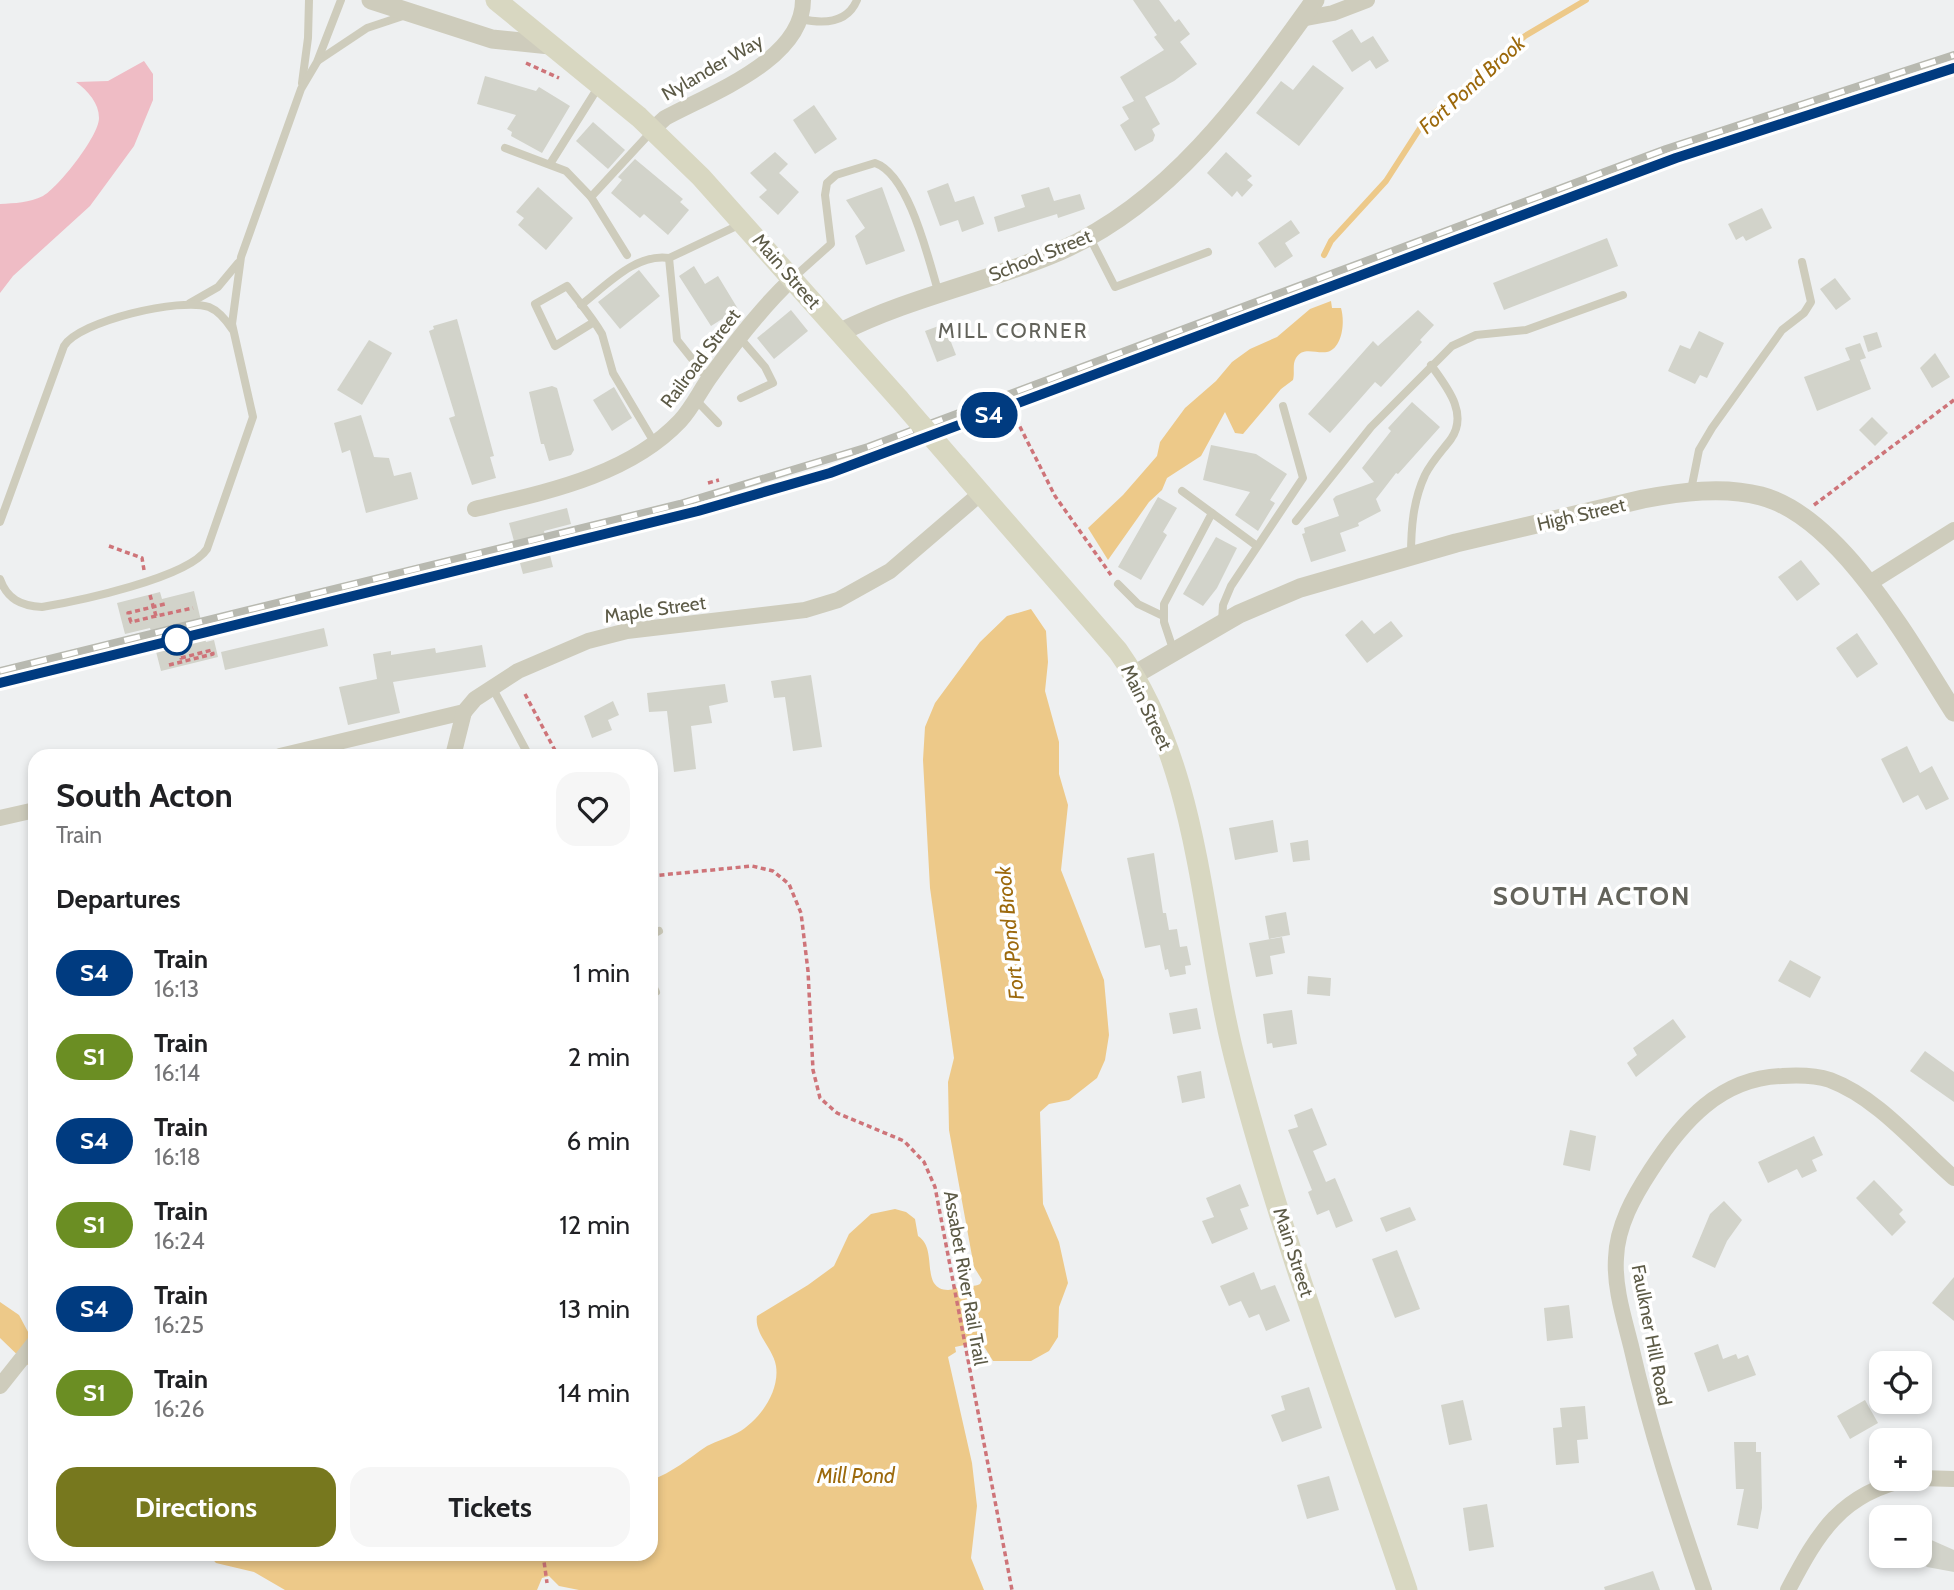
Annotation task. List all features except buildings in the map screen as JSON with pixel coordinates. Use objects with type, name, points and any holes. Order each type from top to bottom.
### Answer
[{"type":"main road","name":"Main Street","points":[[496,0],[653,129],[744,222],[1110,641],[1134,676],[1160,726],[1182,793],[1224,1013],[1254,1129],[1408,1590]]},
{"type":"street","points":[[371,0],[492,39],[550,45]]},
{"type":"street","name":"Nylander Way","points":[[653,129],[665,118],[779,52],[794,35],[801,19],[803,0]]},
{"type":"street","name":"School Street","points":[[841,332],[1049,256],[1089,236],[1145,199],[1183,165],[1246,92],[1315,0]]},
{"type":"street","points":[[1301,19],[1333,13],[1367,0]]},
{"type":"street","name":"Railroad Street","points":[[475,509],[596,475],[654,442],[680,421],[740,338],[793,278]]},
{"type":"street","name":"Maple Street","points":[[309,749],[464,712],[492,687],[535,661],[608,635],[793,612],[838,600],[890,571],[981,493]]},
{"type":"street","name":"High Street","points":[[1134,676],[1256,605],[1300,588],[1411,556],[1643,499],[1691,493],[1759,496],[1801,514],[1838,546],[1868,584],[1954,712]]},
{"type":"street","points":[[1868,584],[1954,530]]},
{"type":"street","points":[[455,749],[464,712]]},
{"type":"street","points":[[0,818],[28,812]]},
{"type":"street","name":"Faulkner Hill Road","points":[[1704,1590],[1653,1440],[1618,1287],[1616,1258],[1620,1232],[1642,1184],[1682,1126],[1720,1093],[1771,1076],[1801,1075],[1827,1079],[1853,1091],[1954,1178]]},
{"type":"street","points":[[0,1386],[28,1350]]},
{"type":"street","points":[[1932,1478],[1954,1479]]},
{"type":"street","points":[[1787,1590],[1818,1535],[1844,1508],[1872,1491]]},
{"type":"lane","points":[[301,89],[308,38],[309,0]]},
{"type":"lane","points":[[0,579],[12,598],[24,605],[42,607],[167,575],[191,565],[204,554],[253,417],[233,332],[241,257],[301,89],[317,62],[341,0]]},
{"type":"lane","points":[[801,19],[829,22],[847,14],[857,0]]},
{"type":"lane","points":[[317,62],[367,28],[408,14]]},
{"type":"lane","points":[[550,164],[600,84]]},
{"type":"lane","points":[[591,197],[653,129]]},
{"type":"lane","points":[[505,148],[566,171],[591,197],[627,255]]},
{"type":"lane","points":[[793,278],[831,244],[825,190],[827,183],[836,175],[875,163],[894,178],[906,201],[939,294]]},
{"type":"lane","points":[[581,304],[640,261],[656,257],[669,258],[744,222]]},
{"type":"lane","points":[[1089,236],[1115,287],[1208,252]]},
{"type":"lane","points":[[0,522],[66,342],[79,332],[100,323],[187,304],[218,287],[241,257]]},
{"type":"lane","points":[[669,258],[677,340],[708,379]]},
{"type":"lane","points":[[1691,493],[1699,450],[1712,428],[1782,330],[1804,313],[1811,302],[1802,262]]},
{"type":"lane","points":[[594,322],[555,346],[536,304],[566,286],[581,304],[594,322],[602,334],[619,384],[654,442]]},
{"type":"lane","points":[[1296,521],[1371,427],[1452,346],[1469,337],[1526,330],[1623,295]]},
{"type":"lane","points":[[187,304],[214,309],[233,332]]},
{"type":"lane","points":[[740,338],[765,367],[773,383],[741,398]]},
{"type":"lane","points":[[1411,556],[1413,520],[1419,491],[1432,463],[1453,436],[1456,424],[1453,396],[1431,365]]},
{"type":"lane","points":[[695,399],[718,422]]},
{"type":"lane","points":[[1222,624],[1225,600],[1257,546],[1303,478],[1283,406]]},
{"type":"lane","points":[[1182,491],[1257,546]]},
{"type":"lane","points":[[1174,652],[1163,616],[1167,595],[1212,513]]},
{"type":"lane","points":[[1118,584],[1138,604],[1163,616]]},
{"type":"lane","points":[[492,687],[525,749]]},
{"type":"path","points":[[518,61],[537,67],[557,79],[566,76]]},
{"type":"path","points":[[1801,514],[1954,400]]},
{"type":"path","points":[[1016,419],[1055,496],[1092,553],[1118,584]]},
{"type":"path","points":[[708,483],[719,480]]},
{"type":"path","points":[[110,546],[142,558],[145,571]]},
{"type":"path","points":[[150,595],[156,616]]},
{"type":"path","points":[[165,604],[128,613],[131,622],[193,608]]},
{"type":"path","points":[[169,665],[213,654],[212,650],[181,658],[179,649]]},
{"type":"path","points":[[525,694],[554,749]]},
{"type":"path","name":"Assabet River Rail Trail","points":[[658,875],[751,866],[772,871],[789,884],[801,913],[808,971],[813,1070],[820,1098],[836,1113],[898,1137],[920,1156],[937,1194],[965,1354],[1003,1532],[1012,1590]]},
{"type":"path","points":[[544,1561],[547,1583]]},
{"type":"shaded area","points":[[144,61],[153,74],[153,100],[134,146],[90,206],[13,276],[0,293],[0,204],[27,201],[50,191],[77,161],[92,137],[99,113],[92,98],[76,82],[108,81]]},
{"type":"water","points":[[1331,301],[1332,308],[1341,308],[1342,313],[1342,333],[1336,345],[1327,352],[1306,351],[1299,354],[1294,363],[1293,380],[1281,389],[1243,434],[1235,433],[1225,412],[1201,456],[1167,478],[1162,490],[1149,502],[1108,560],[1088,528],[1123,495],[1157,456],[1160,442],[1185,408],[1216,381],[1232,362],[1250,349],[1277,337],[1310,309]]},
{"type":"water","name":"Mill Pond","points":[[1031,609],[1046,631],[1048,662],[1045,691],[1059,742],[1059,774],[1068,805],[1061,870],[1104,980],[1109,1035],[1105,1060],[1097,1078],[1069,1100],[1049,1104],[1040,1112],[1043,1204],[1059,1242],[1068,1283],[1059,1307],[1058,1337],[1049,1351],[1031,1361],[993,1361],[985,1348],[976,1348],[974,1343],[955,1347],[956,1352],[948,1357],[972,1463],[977,1506],[971,1558],[984,1590],[579,1590],[559,1586],[549,1576],[542,1578],[537,1590],[285,1590],[254,1572],[216,1563],[214,1561],[658,1561],[658,1477],[707,1446],[745,1428],[766,1405],[775,1386],[776,1366],[758,1329],[757,1316],[834,1266],[849,1234],[871,1214],[895,1209],[906,1212],[915,1219],[918,1236],[927,1250],[931,1276],[939,1288],[950,1290],[980,1284],[982,1280],[974,1267],[949,1130],[948,1082],[954,1058],[930,888],[923,760],[925,727],[935,703],[980,642],[1007,616]]},
{"type":"water","points":[[0,1302],[19,1315],[28,1332],[28,1365],[0,1338]]},
{"type":"waterway","name":"Fort Pond Brook","points":[[1324,255],[1331,241],[1386,181],[1424,122],[1525,36],[1586,0]]},
{"type":"railway","points":[[0,671],[680,504],[868,447],[1666,149],[1954,55]]},
{"type":"railway","points":[[0,683],[698,511],[830,473],[1676,158],[1954,68]]},
{"type":"train","name":"S4","points":[[0,683],[698,511],[830,473],[1716,143],[1954,68]]},
{"type":"district","name":"MILL CORNER","points":[[1013,331]]},
{"type":"district","name":"SOUTH ACTON","points":[[1592,896]]}]
